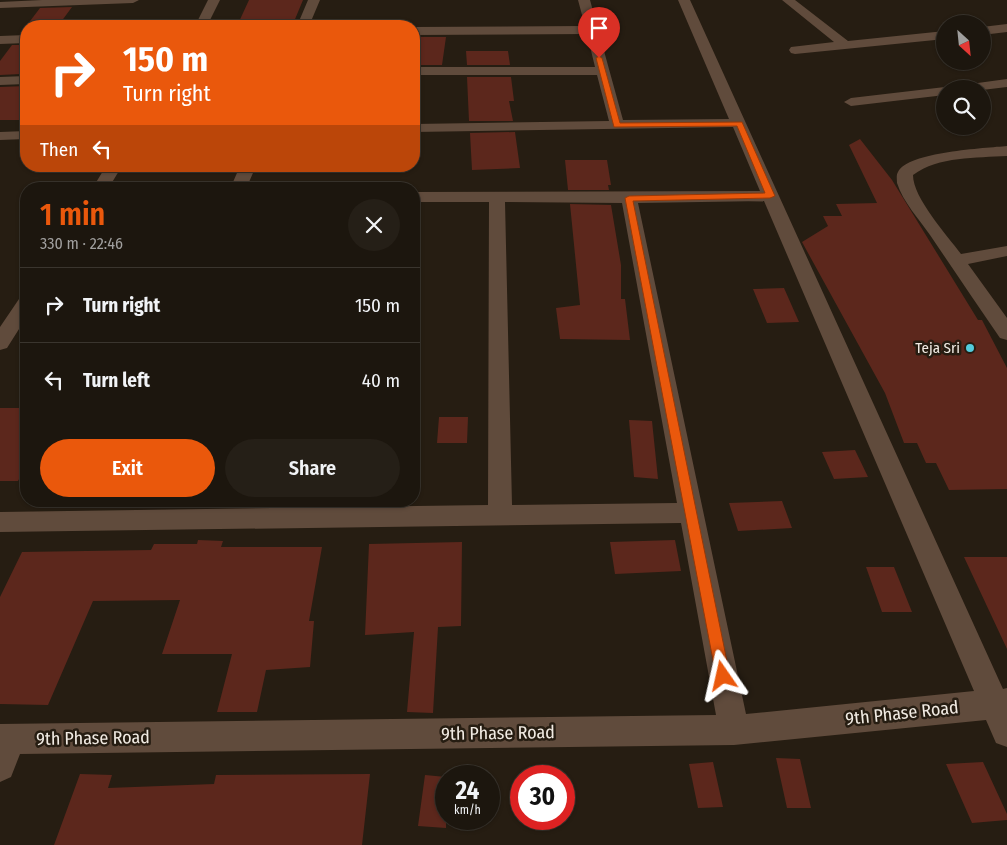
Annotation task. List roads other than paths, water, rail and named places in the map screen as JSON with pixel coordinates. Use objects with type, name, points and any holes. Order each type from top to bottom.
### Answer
[{"type":"street","points":[[0,5],[133,0]]},
{"type":"street","points":[[204,20],[214,0]]},
{"type":"street","points":[[306,20],[314,0]]},
{"type":"street","points":[[584,0],[617,125]]},
{"type":"street","points":[[684,0],[770,196],[1001,703],[1007,732]]},
{"type":"street","points":[[789,1],[804,0]]},
{"type":"street","points":[[789,1],[845,45]]},
{"type":"street","points":[[991,30],[1007,28]]},
{"type":"street","points":[[420,31],[592,30]]},
{"type":"street","points":[[795,50],[936,36]]},
{"type":"street","points":[[0,40],[20,39]]},
{"type":"street","points":[[420,71],[603,71]]},
{"type":"street","points":[[0,81],[20,80]]},
{"type":"street","points":[[991,85],[1007,83]]},
{"type":"street","points":[[851,102],[936,92]]},
{"type":"street","points":[[420,128],[739,123]]},
{"type":"street","points":[[2,139],[20,136]]},
{"type":"street","points":[[1007,151],[930,160],[913,166],[905,174],[905,182],[914,200],[1007,333]]},
{"type":"street","points":[[420,197],[629,198],[770,196]]},
{"type":"street","points":[[497,197],[500,515]]},
{"type":"street","points":[[629,198],[734,730]]},
{"type":"street","points":[[955,261],[1007,251]]},
{"type":"street","points":[[0,343],[20,312]]},
{"type":"street","points":[[0,522],[108,511],[295,510],[500,515],[690,512]]},
{"type":"street","name":"9th Phase Road","points":[[4,748],[734,730],[1001,703]]},
{"type":"place","name":"Teja Sri","points":[[970,348]]}]
